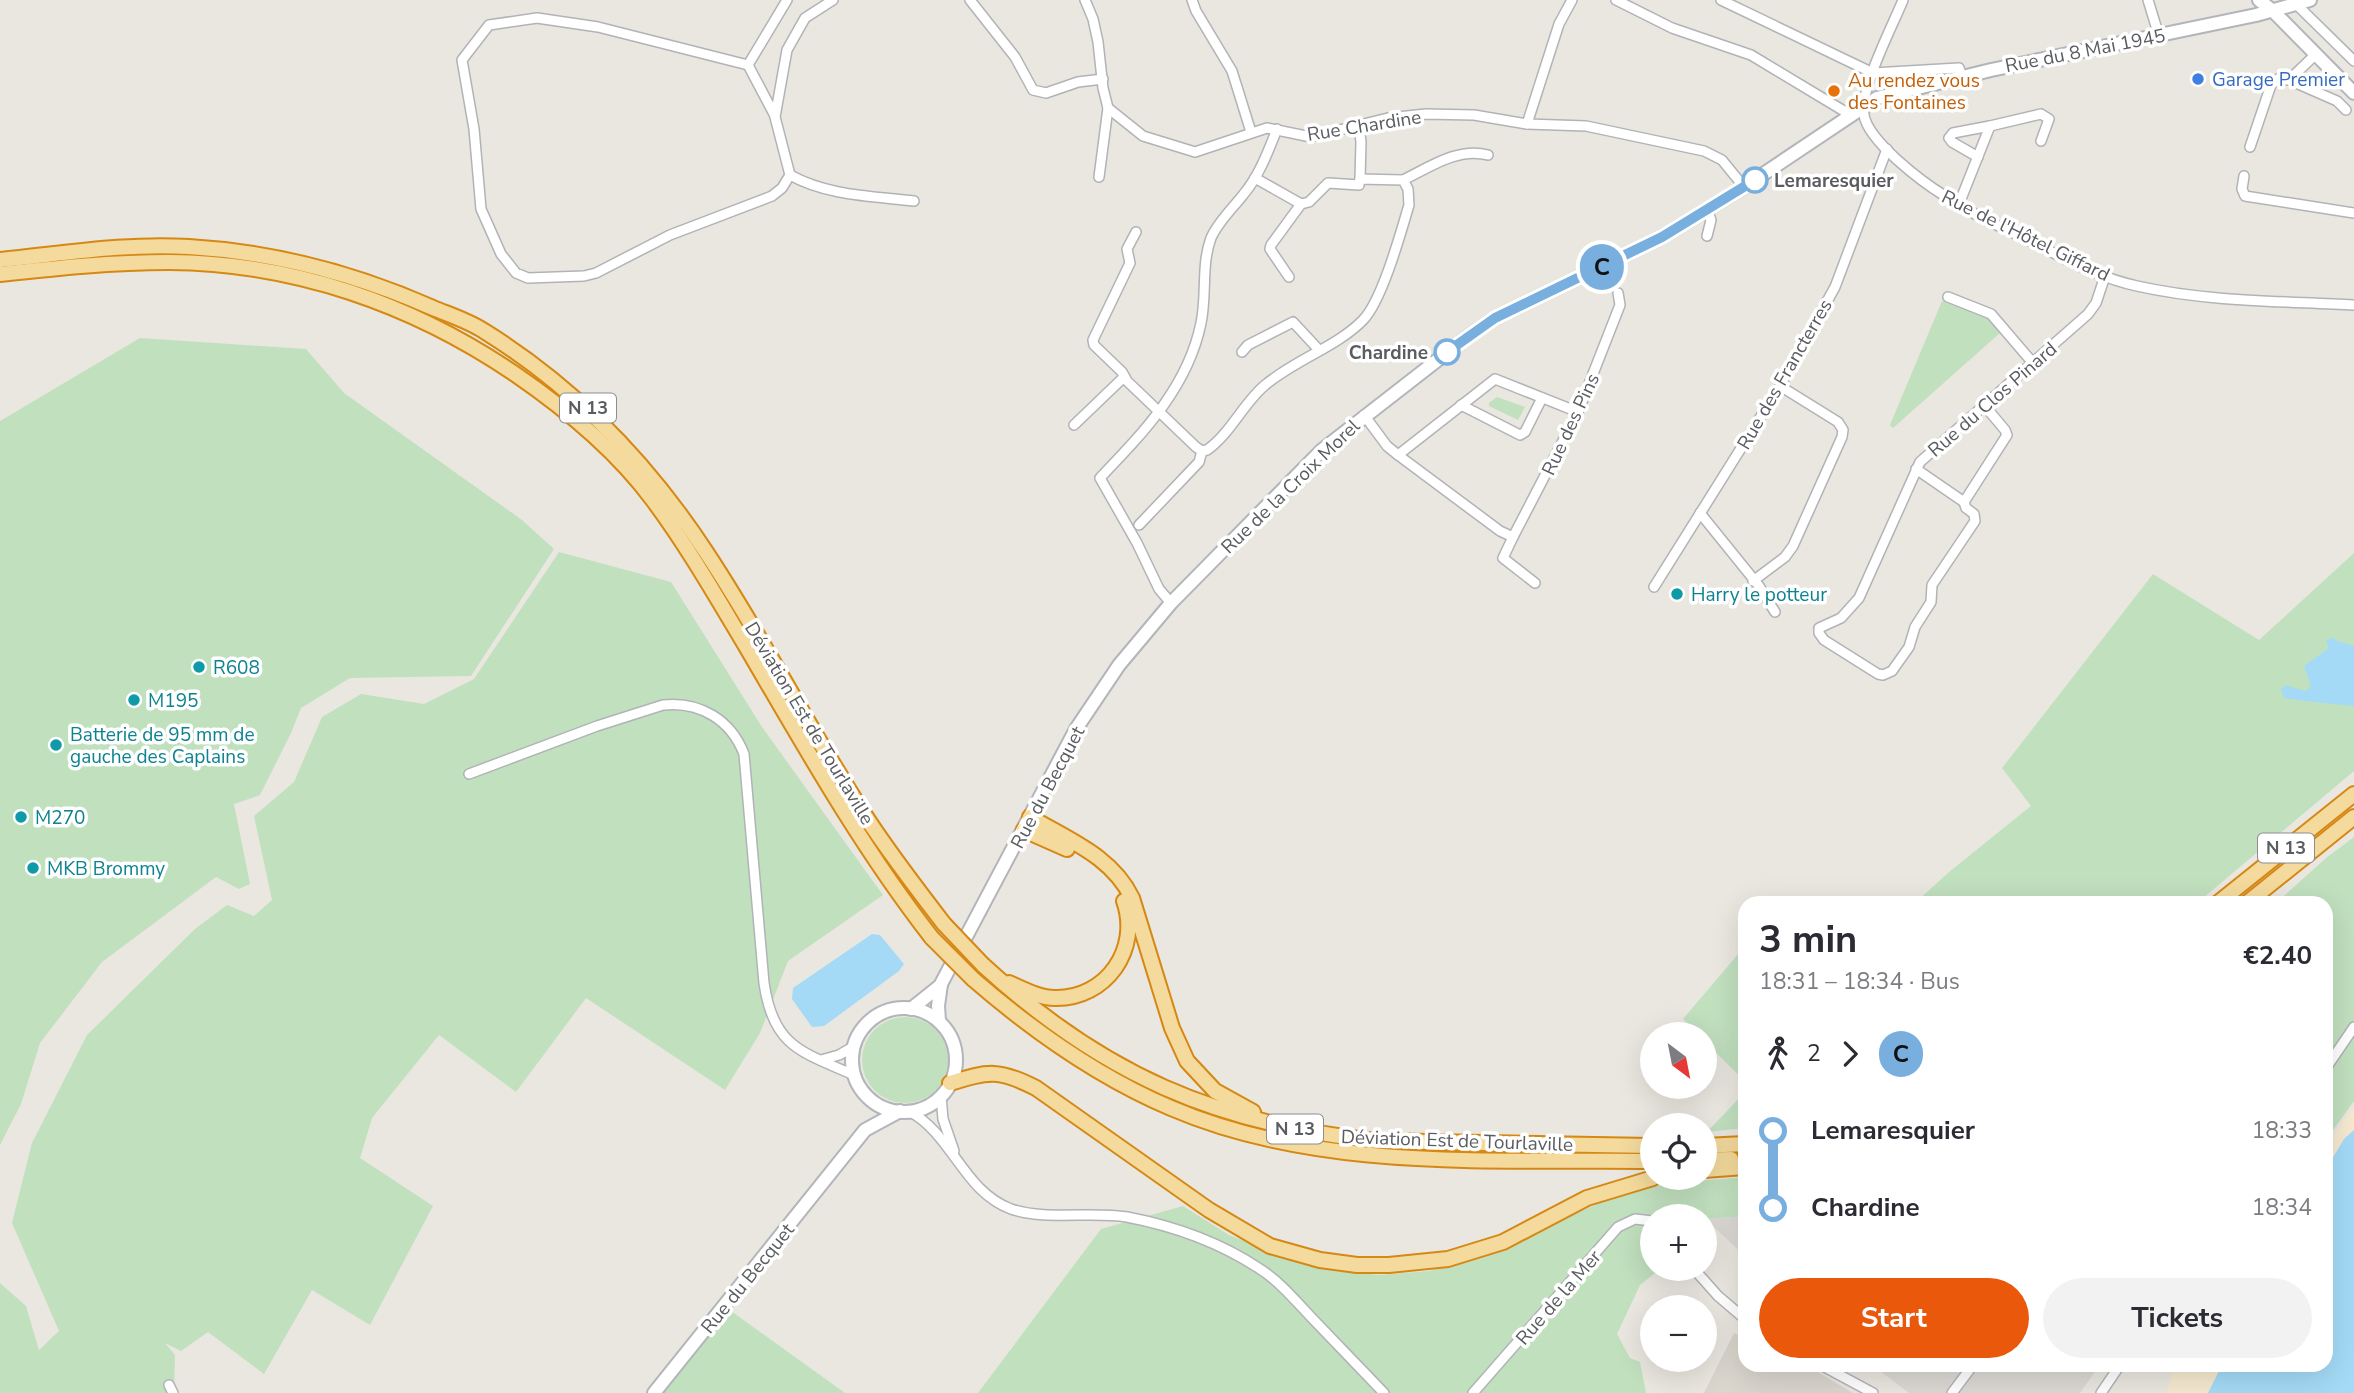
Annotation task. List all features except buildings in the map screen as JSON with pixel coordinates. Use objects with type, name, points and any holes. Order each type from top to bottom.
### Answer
[{"type":"highway","name":"Déviation Est de Tourlaville","points":[[0,260],[131,247],[187,247],[256,253],[363,280],[482,329],[551,377],[594,414],[637,459],[669,498],[707,553],[866,818],[944,924],[997,978],[1065,1033],[1138,1076],[1253,1120],[1337,1137],[1404,1142],[1640,1146]]},
{"type":"highway","name":"Déviation Est de Tourlaville","points":[[0,274],[115,263],[171,262],[223,265],[277,273],[336,287],[399,310],[478,349],[537,389],[619,458],[652,498],[698,566],[853,828],[932,938],[973,979],[1017,1017],[1093,1069],[1171,1108],[1223,1127],[1288,1143],[1404,1158],[1640,1161]]},
{"type":"highway","name":"N 13","points":[[2227,896],[2354,794]]},
{"type":"highway","name":"N 13","points":[[2257,896],[2354,817]]},
{"type":"highway","points":[[997,978],[1038,995],[1053,998],[1083,994],[1097,987],[1112,973],[1124,956],[1128,938],[1128,913],[1122,895],[1109,876],[1093,862],[1056,843],[1027,823]]},
{"type":"highway","points":[[1027,823],[1105,862],[1125,883],[1172,1028],[1194,1071],[1225,1098],[1285,1128]]},
{"type":"highway","points":[[950,1083],[984,1073],[1018,1079],[1036,1088],[1219,1216],[1270,1246],[1332,1262],[1389,1265],[1448,1259],[1503,1242],[1587,1198],[1640,1182]]},
{"type":"highway","points":[[1717,1145],[1738,1144]]},
{"type":"highway","points":[[1717,1160],[1738,1159]]},
{"type":"highway","points":[[1717,1169],[1738,1168]]},
{"type":"main road","points":[[2259,0],[2354,93]]},
{"type":"main road","name":"Rue du 8 Mai 1945","points":[[1863,107],[1877,98],[1962,76],[2159,36],[2273,11],[2310,0]]},
{"type":"main road","name":"Rue de la Croix Morel","points":[[1171,603],[1322,450],[1364,415],[1495,318],[1650,243],[1744,187],[1863,107]]},
{"type":"main road","name":"Rue du Becquet","points":[[939,1021],[938,994],[941,984],[1076,729],[1119,665],[1171,603]]},
{"type":"main road","name":"Rue du Becquet","points":[[911,1009],[941,984]]},
{"type":"main road","points":[[911,1009],[928,1013],[939,1021],[953,1044],[956,1057],[950,1083],[940,1096],[928,1106],[905,1111],[882,1107],[869,1098],[860,1088],[852,1061],[853,1048],[866,1024],[888,1010],[911,1009]]},
{"type":"main road","points":[[865,1130],[869,1098]]},
{"type":"main road","name":"Rue du Becquet","points":[[654,1393],[865,1130],[905,1111]]},
{"type":"street","points":[[748,65],[787,0]]},
{"type":"street","points":[[775,117],[787,50],[805,18],[833,0]]},
{"type":"street","points":[[970,0],[1015,57],[1033,90],[1046,93],[1078,82],[1104,79]]},
{"type":"street","points":[[1085,0],[1096,30],[1108,108],[1099,177]]},
{"type":"street","points":[[1192,0],[1232,71],[1251,132]]},
{"type":"street","points":[[1527,124],[1559,24],[1572,0]]},
{"type":"street","points":[[1616,0],[1632,4],[1672,27],[1751,55],[1844,111],[1848,118]]},
{"type":"street","points":[[1721,0],[1873,73],[1959,68],[1962,76]]},
{"type":"street","points":[[1863,107],[1873,73],[1903,0]]},
{"type":"street","points":[[2148,0],[2159,36]]},
{"type":"street","points":[[2297,5],[2354,61]]},
{"type":"street","points":[[790,174],[782,188],[772,196],[670,235],[596,273],[584,276],[528,278],[516,273],[501,254],[481,209],[474,129],[462,60],[489,25],[537,18],[598,27],[748,65],[775,117],[790,174],[803,182],[836,192],[914,201]]},
{"type":"street","points":[[2289,79],[2316,54]]},
{"type":"street","points":[[2250,147],[2270,85],[2278,79],[2289,79],[2337,101],[2346,110]]},
{"type":"street","name":"Rue de l'Hôtel Giffard","points":[[1863,107],[1869,128],[1887,149],[1932,187],[1959,204],[2105,276],[2137,286],[2185,294],[2354,305]]},
{"type":"street","name":"Rue Chardine","points":[[1108,108],[1143,136],[1195,152],[1267,128],[1311,137],[1388,118],[1437,114],[1474,115],[1527,124],[1586,127],[1704,151],[1722,160],[1744,187]]},
{"type":"street","points":[[1978,157],[1949,138],[1953,134],[2041,114],[2049,119],[2041,141]]},
{"type":"street","points":[[1959,204],[1990,126]]},
{"type":"street","points":[[1289,277],[1270,250],[1271,245],[1301,205],[1309,202],[1324,184],[1359,185],[1359,127]]},
{"type":"street","points":[[1171,603],[1159,589],[1134,536],[1100,478],[1159,413],[1184,373],[1202,320],[1205,267],[1210,241],[1217,226],[1255,178],[1277,128]]},
{"type":"street","name":"Rue des Francterres","points":[[1654,587],[1780,386],[1835,287],[1887,149]]},
{"type":"street","points":[[1360,179],[1403,180],[1458,155],[1478,152],[1488,155]]},
{"type":"street","points":[[2244,176],[2242,189],[2245,197],[2354,213]]},
{"type":"street","points":[[1255,178],[1301,205]]},
{"type":"street","points":[[1202,451],[1211,448],[1258,391],[1362,321],[1376,299],[1409,205],[1408,189],[1403,180]]},
{"type":"street","points":[[1707,210],[1711,220],[1707,236]]},
{"type":"street","points":[[1136,232],[1127,249],[1130,262],[1093,340],[1094,345],[1159,413],[1202,451]]},
{"type":"street","name":"Rue du Clos Pinard","points":[[1964,502],[1966,508],[1974,514],[1975,521],[1932,585],[1931,602],[1915,627],[1909,647],[1892,671],[1883,675],[1873,671],[1824,640],[1819,628],[1841,618],[1859,598],[1920,462],[2088,314],[2096,303],[2105,276]]},
{"type":"street","name":"Rue des Pins","points":[[1513,537],[1578,412],[1620,304],[1618,293]]},
{"type":"street","points":[[1948,297],[1991,314],[2032,363]]},
{"type":"street","points":[[1242,352],[1248,345],[1293,322],[1319,350]]},
{"type":"street","points":[[1074,425],[1124,377]]},
{"type":"street","points":[[1398,455],[1496,379],[1578,412]]},
{"type":"street","points":[[1753,581],[1784,557],[1793,546],[1843,430],[1838,422],[1780,386]]},
{"type":"street","points":[[1461,405],[1520,435],[1525,432],[1542,398]]},
{"type":"street","points":[[1916,470],[1964,502],[2007,435],[1984,405]]},
{"type":"street","points":[[1364,415],[1387,446],[1500,531],[1513,537],[1503,558],[1535,583]]},
{"type":"street","points":[[1139,525],[1194,468],[1202,451]]},
{"type":"street","points":[[1700,513],[1775,612]]},
{"type":"street","points":[[468,774],[597,726],[663,705],[694,707],[715,716],[735,735],[744,754],[766,1001],[774,1023],[802,1053],[855,1075]]},
{"type":"street","points":[[2333,1058],[2354,1027]]},
{"type":"street","points":[[819,1060],[853,1048]]},
{"type":"street","points":[[940,1096],[943,1119],[956,1156]]},
{"type":"street","points":[[905,1111],[926,1121],[956,1156],[974,1184],[986,1195],[1013,1209],[1125,1217],[1209,1241],[1262,1270],[1289,1294],[1384,1393]]},
{"type":"street","name":"Rue de la Mer","points":[[1473,1393],[1618,1227],[1635,1219],[1640,1220]]},
{"type":"street","points":[[1705,1281],[1738,1313]]},
{"type":"street","points":[[1834,1372],[1873,1393]]},
{"type":"street","points":[[1952,1393],[1968,1372]]},
{"type":"street","points":[[2101,1393],[2115,1372]]},
{"type":"shaded area","points":[[1738,1217],[1738,1250],[1717,1230],[1717,1218]]},
{"type":"shaded area","points":[[1734,1333],[1738,1335],[1738,1372],[1818,1372],[1853,1393],[1704,1393],[1714,1372],[1717,1372]]},
{"type":"shaded area","points":[[1881,1372],[2095,1372],[2080,1393],[1909,1393]]},
{"type":"green space","points":[[1942,301],[1988,319],[2000,333],[1893,428],[1890,425]]},
{"type":"green space","points":[[140,338],[306,349],[344,393],[522,520],[554,549],[471,676],[350,678],[301,708],[260,795],[234,804],[250,884],[239,889],[216,877],[102,962],[40,1043],[21,1104],[0,1145],[0,421]]},
{"type":"green space","points":[[1497,397],[1525,407],[1518,420],[1489,406]]},
{"type":"green space","points":[[559,552],[671,582],[762,727],[883,895],[788,961],[760,1033],[725,1090],[586,998],[516,1092],[439,1035],[372,1118],[360,1158],[433,1206],[370,1325],[312,1290],[264,1374],[208,1332],[181,1351],[165,1343],[175,1355],[174,1393],[0,1393],[0,1283],[26,1306],[39,1350],[59,1331],[12,1223],[32,1143],[87,1035],[195,929],[227,905],[254,916],[272,900],[254,816],[294,782],[322,717],[361,694],[424,704],[474,679]]},
{"type":"green space","points":[[2354,553],[2354,771],[2205,896],[1923,896],[2031,806],[2002,768],[2153,574],[2259,640]]},
{"type":"green space","points":[[2354,837],[2354,1101],[2333,1130],[2333,896],[2284,896]]},
{"type":"green space","points":[[1738,954],[1738,1074],[1717,1054],[1717,1022],[1686,1022],[1683,1019]]},
{"type":"green space","points":[[905,1017],[929,1024],[941,1036],[948,1060],[941,1084],[929,1096],[905,1103],[881,1096],[869,1084],[862,1060],[869,1036],[881,1024]]},
{"type":"green space","points":[[1738,1099],[1738,1129],[1717,1131],[1717,1121]]},
{"type":"green space","points":[[1738,1178],[1738,1217],[1717,1218],[1717,1204],[1640,1204],[1640,1281],[1645,1281],[1640,1285],[1617,1334],[1630,1358],[1640,1362],[1646,1393],[978,1393],[1101,1229],[1183,1206],[1229,1235],[1305,1265],[1378,1275],[1429,1271],[1474,1260],[1513,1246],[1563,1219],[1640,1188],[1717,1190],[1717,1179]]},
{"type":"green space","points":[[724,1306],[845,1393],[654,1393]]},
{"type":"sand","points":[[2354,1108],[2354,1130],[2344,1139],[2333,1157],[2333,1136]]},
{"type":"sand","points":[[2173,1372],[2218,1372],[2208,1393],[2166,1393]]},
{"type":"water","points":[[2331,637],[2354,646],[2354,706],[2284,698],[2281,690],[2285,685],[2305,691],[2311,686],[2304,666],[2329,648],[2326,642]]},
{"type":"water","points":[[872,934],[880,935],[904,964],[899,971],[824,1026],[812,1027],[792,999],[793,988]]},
{"type":"water","points":[[2354,1130],[2354,1393],[2208,1393],[2218,1372],[2333,1372],[2333,1157],[2344,1139]]},
{"type":"bus line","name":"C","points":[[1447,352],[1495,318],[1662,237],[1755,180]]},
{"type":"place","name":"Garage Premier","points":[[2198,79]]},
{"type":"place","name":"Au rendez vous des Fontaines","points":[[1834,91]]},
{"type":"place","name":"Lemaresquier","points":[[1755,180]]},
{"type":"place","name":"Chardine","points":[[1447,352]]},
{"type":"place","name":"Harry le potteur","points":[[1677,594]]},
{"type":"place","name":"R608","points":[[199,667]]},
{"type":"place","name":"M195","points":[[134,700]]},
{"type":"place","name":"Batterie de 95 mm de gauche des Caplains","points":[[56,745]]},
{"type":"place","name":"M270","points":[[21,817]]},
{"type":"place","name":"MKB Brommy","points":[[33,868]]}]
